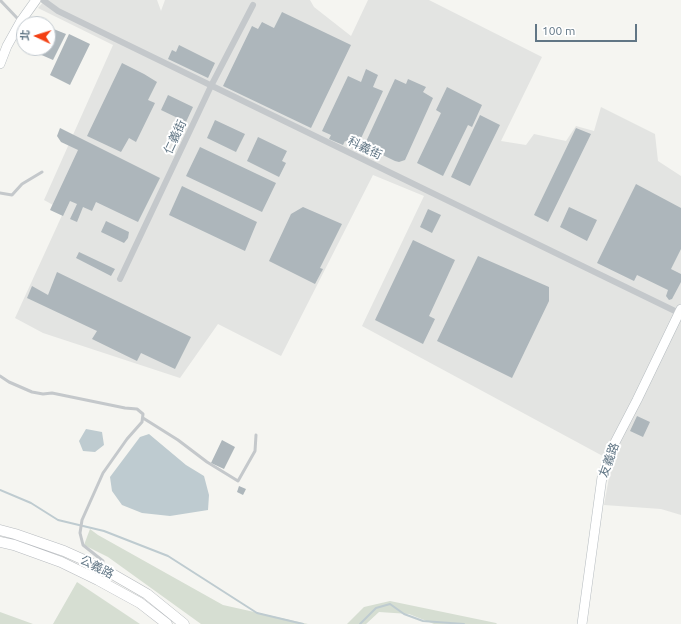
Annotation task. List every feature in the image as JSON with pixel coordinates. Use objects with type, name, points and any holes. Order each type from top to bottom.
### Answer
[{"type":"main road","name":"公義路","points":[[0,530],[64,551],[102,568],[147,594],[184,624]]},
{"type":"main road","name":"公義路","points":[[0,542],[14,545],[60,562],[98,580],[140,602],[167,624]]},
{"type":"street","points":[[25,16],[36,0]]},
{"type":"street","name":"科義街","points":[[43,0],[58,11],[211,86],[680,311]]},
{"type":"street","name":"仁義街","points":[[120,280],[211,86],[253,5]]},
{"type":"street","points":[[0,64],[7,46],[16,30]]},
{"type":"street","name":"友義路","points":[[582,624],[602,477],[610,452],[680,311]]},
{"type":"lane","points":[[0,0],[16,16]]},
{"type":"lane","points":[[0,193],[12,195],[22,184],[42,172]]},
{"type":"lane","points":[[0,376],[9,382],[32,392],[43,394],[52,393],[125,408],[137,409],[143,414],[142,422],[127,439],[103,473],[82,520],[80,533],[83,546],[103,561],[98,580]]},
{"type":"lane","points":[[142,418],[178,440],[207,462],[238,481],[255,451],[256,434]]},
{"type":"shaded area","points":[[45,0],[157,0],[161,11],[165,0],[310,0],[314,7],[351,36],[368,0],[429,0],[542,57],[501,141],[526,145],[534,134],[566,141],[576,126],[594,131],[601,107],[655,134],[658,161],[681,176],[681,515],[661,509],[604,505],[612,461],[362,326],[424,196],[373,175],[281,356],[218,324],[180,378],[43,333],[15,318],[64,211],[44,200],[113,45],[38,8]]},
{"type":"shaded area","points":[[86,429],[102,432],[104,445],[95,452],[83,451],[79,441]]},
{"type":"shaded area","points":[[149,434],[186,465],[204,476],[209,495],[208,510],[170,516],[142,513],[122,505],[112,491],[110,477],[140,437]]},
{"type":"shaded area","points":[[90,529],[98,535],[223,605],[308,624],[201,624],[108,557],[84,545]]},
{"type":"shaded area","points":[[77,582],[140,624],[53,624]]},
{"type":"shaded area","points":[[390,601],[497,624],[434,624],[409,614],[379,612],[366,624],[347,624],[364,607]]},
{"type":"shaded area","points":[[0,612],[33,624],[0,624]]},
{"type":"building","points":[[282,12],[351,45],[311,128],[223,86],[252,26],[258,29],[262,22],[274,28]]},
{"type":"building","points":[[56,30],[66,34],[56,54]]},
{"type":"building","points":[[69,34],[90,44],[70,85],[50,75]]},
{"type":"building","points":[[179,45],[215,63],[208,78],[168,59],[172,50],[176,52]]},
{"type":"building","points":[[44,56],[55,56],[53,60]]},
{"type":"building","points":[[122,63],[157,82],[148,100],[155,103],[136,142],[129,138],[121,152],[87,136]]},
{"type":"building","points":[[366,69],[378,75],[373,87],[383,91],[357,147],[345,141],[343,145],[329,139],[331,135],[322,131],[348,76],[361,82]]},
{"type":"building","points":[[395,79],[406,84],[408,79],[426,87],[423,92],[433,98],[405,160],[399,162],[364,146]]},
{"type":"building","points":[[447,87],[482,105],[472,127],[468,125],[443,176],[417,163],[441,113],[436,110]]},
{"type":"building","points":[[168,95],[193,107],[186,122],[161,110]]},
{"type":"building","points":[[480,115],[500,125],[470,186],[451,177]]},
{"type":"building","points":[[215,120],[245,134],[236,152],[207,138]]},
{"type":"building","points":[[60,128],[160,178],[138,222],[96,202],[92,211],[83,207],[77,222],[70,219],[77,204],[70,201],[63,216],[50,210],[78,150],[61,142],[57,136]]},
{"type":"building","points":[[576,128],[591,134],[548,222],[534,215]]},
{"type":"building","points":[[258,137],[287,151],[282,161],[286,163],[279,177],[247,161]]},
{"type":"building","points":[[200,147],[276,183],[262,212],[186,176]]},
{"type":"building","points":[[636,184],[681,208],[681,249],[671,269],[681,274],[681,282],[672,299],[669,300],[666,296],[668,290],[637,275],[634,281],[597,263]]},
{"type":"building","points":[[182,186],[257,222],[245,251],[169,215]]},
{"type":"building","points":[[303,207],[342,224],[320,268],[323,269],[315,284],[269,261],[291,214]]},
{"type":"building","points":[[569,207],[597,220],[587,241],[560,227]]},
{"type":"building","points":[[428,209],[441,215],[432,233],[420,227]]},
{"type":"building","points":[[106,221],[129,232],[128,238],[124,243],[101,232]]},
{"type":"building","points":[[413,240],[455,260],[429,316],[435,319],[423,344],[375,320]]},
{"type":"building","points":[[79,252],[115,269],[111,276],[76,258]]},
{"type":"building","points":[[478,256],[549,287],[549,301],[512,378],[437,341]]},
{"type":"building","points":[[57,272],[191,337],[175,369],[141,353],[137,361],[92,339],[97,331],[27,298],[32,286],[48,295]]},
{"type":"building","points":[[637,416],[650,422],[643,437],[630,431]]},
{"type":"building","points":[[222,440],[235,447],[224,469],[211,463]]},
{"type":"building","points":[[239,486],[246,489],[243,495],[237,492]]},
{"type":"waterway","points":[[0,490],[31,503],[58,520],[104,531],[168,556],[257,613],[303,624]]},
{"type":"waterway","points":[[360,624],[376,608],[390,604],[404,614],[423,621],[464,624]]}]
